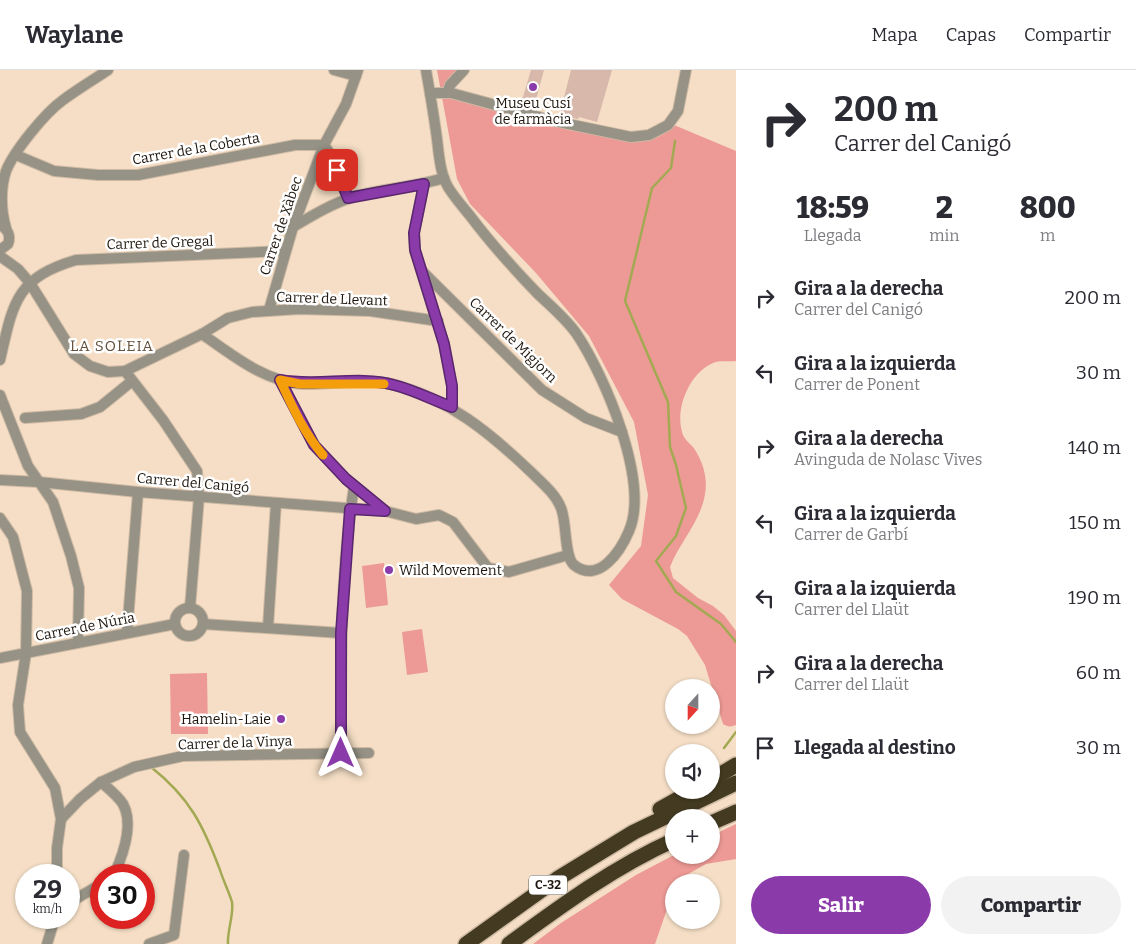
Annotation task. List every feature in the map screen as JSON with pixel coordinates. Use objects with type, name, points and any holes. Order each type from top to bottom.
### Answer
[{"type":"highway","points":[[720,775],[736,765]]},
{"type":"highway","name":"C-32","points":[[466,944],[556,879],[634,832],[736,783]]},
{"type":"highway","points":[[634,832],[657,811],[678,799]]},
{"type":"highway","points":[[720,819],[736,812]]},
{"type":"highway","name":"C-32","points":[[509,944],[573,897],[665,844]]},
{"type":"street","points":[[0,250],[8,243],[10,236],[3,227],[1,214],[6,171],[43,119],[62,101],[108,70]]},
{"type":"street","points":[[334,70],[357,73]]},
{"type":"street","points":[[202,334],[260,372],[280,380],[300,384],[369,382],[394,385],[452,407],[500,442],[547,487],[561,507],[565,523],[568,555],[574,565],[584,570],[597,569],[607,565],[623,546],[635,509],[635,490],[627,443],[600,376],[575,332],[499,254],[449,188],[444,178],[426,70]]},
{"type":"street","points":[[447,93],[450,85],[464,70]]},
{"type":"street","points":[[430,93],[447,93],[554,122],[624,136],[649,135],[668,125],[678,111],[686,70]]},
{"type":"street","name":"Carrer de Xàbec","points":[[269,310],[284,251],[324,146],[346,104],[357,73]]},
{"type":"street","name":"Carrer de la Coberta","points":[[16,155],[54,172],[138,175],[295,145],[324,146]]},
{"type":"street","points":[[324,146],[331,156],[348,198]]},
{"type":"street","points":[[293,227],[348,198],[424,184],[444,178]]},
{"type":"street","points":[[424,184],[414,233],[415,250],[438,321],[452,386],[452,407]]},
{"type":"street","points":[[8,243],[18,269]]},
{"type":"street","name":"Carrer de Gregal","points":[[30,283],[39,274],[76,260],[284,251]]},
{"type":"street","points":[[0,256],[18,269],[30,283],[19,295],[4,322],[0,360]]},
{"type":"street","name":"Carrer de Migjorn","points":[[421,270],[542,390],[586,418],[622,432]]},
{"type":"street","name":"Carrer de Llevant","points":[[30,283],[74,354],[90,366],[108,372],[125,371],[202,334],[228,318],[269,310],[370,311],[438,321]]},
{"type":"street","points":[[125,371],[163,420],[196,471],[199,497],[190,608]]},
{"type":"street","points":[[280,380],[314,445],[354,487],[385,511],[416,519],[439,516],[453,522],[488,568],[509,572],[568,555]]},
{"type":"street","points":[[25,418],[81,414],[100,407],[132,381]]},
{"type":"street","points":[[0,395],[28,466],[53,502],[72,556],[78,588],[78,642]]},
{"type":"street","name":"Carrer del Canigó","points":[[0,480],[385,511]]},
{"type":"street","points":[[341,753],[341,633],[350,509],[354,487]]},
{"type":"street","points":[[127,633],[138,492]]},
{"type":"street","points":[[268,627],[276,503]]},
{"type":"street","points":[[0,518],[13,537],[27,591],[26,653],[18,705],[20,732],[55,788],[61,819],[57,848],[58,864]]},
{"type":"street","points":[[190,608],[199,612],[203,624],[199,632],[191,636],[182,634],[176,624],[178,614],[184,609],[190,608]]},
{"type":"street","name":"Carrer de Núria","points":[[0,658],[176,624]]},
{"type":"street","points":[[203,624],[341,633]]},
{"type":"street","name":"Carrer de la Vinya","points":[[61,819],[80,799],[101,782],[134,767],[183,756],[369,753]]},
{"type":"street","points":[[101,782],[122,803],[128,820],[119,864]]},
{"type":"street","points":[[149,944],[174,935],[184,855]]},
{"type":"street","points":[[47,944],[52,929]]},
{"type":"shaded area","points":[[437,70],[470,70],[453,87],[450,98],[569,130],[643,140],[663,134],[674,125],[736,151],[736,361],[713,363],[697,374],[686,392],[680,422],[682,432],[697,452],[705,476],[706,488],[703,504],[695,523],[670,567],[673,578],[698,598],[713,606],[724,615],[736,631],[736,725],[726,726],[723,724],[720,714],[720,679],[709,679],[705,665],[687,636],[678,629],[622,599],[609,585],[641,546],[648,495],[634,422],[589,336],[536,273],[470,204],[457,179]]},
{"type":"shaded area","points":[[384,563],[388,605],[366,608],[362,566]]},
{"type":"shaded area","points":[[422,629],[428,672],[407,675],[402,632]]},
{"type":"shaded area","points":[[207,673],[208,734],[171,734],[170,674]]},
{"type":"shaded area","points":[[736,824],[736,859],[720,862],[720,832]]},
{"type":"shaded area","points":[[665,860],[665,864],[706,864],[688,874],[665,874],[665,915],[655,944],[533,944],[561,923],[636,875]]},
{"type":"building","name":"Museu Cusí de farmàcia","points":[[531,70],[544,70],[534,107],[521,104]]},
{"type":"building","points":[[571,70],[612,70],[597,122],[579,117],[578,119],[568,117],[569,115],[560,113]]},
{"type":"waterway","points":[[675,141],[671,168],[652,188],[625,301],[668,402],[670,447],[686,508],[676,536],[656,561],[676,592],[721,624],[736,642]]},
{"type":"waterway","points":[[724,748],[736,732]]},
{"type":"waterway","points":[[151,767],[185,801],[208,839],[232,902],[228,944]]},
{"type":"slow traffic","points":[[323,455],[314,445],[280,380],[300,384],[369,382],[384,384]]},
{"type":"place","name":"Museu Cusí de farmàcia","points":[[533,87]]},
{"type":"place","name":"Wild Movement","points":[[389,570]]},
{"type":"place","name":"Hamelin-Laie","points":[[281,719]]},
{"type":"district","name":"LA SOLEIA","points":[[112,346]]},
{"type":"route","points":[[337,170],[348,198],[424,184],[414,233],[415,250],[438,321],[452,386],[452,407],[394,385],[369,382],[300,384],[280,380],[314,445],[328,462],[354,487],[385,511],[350,509],[341,633],[341,753]]}]
